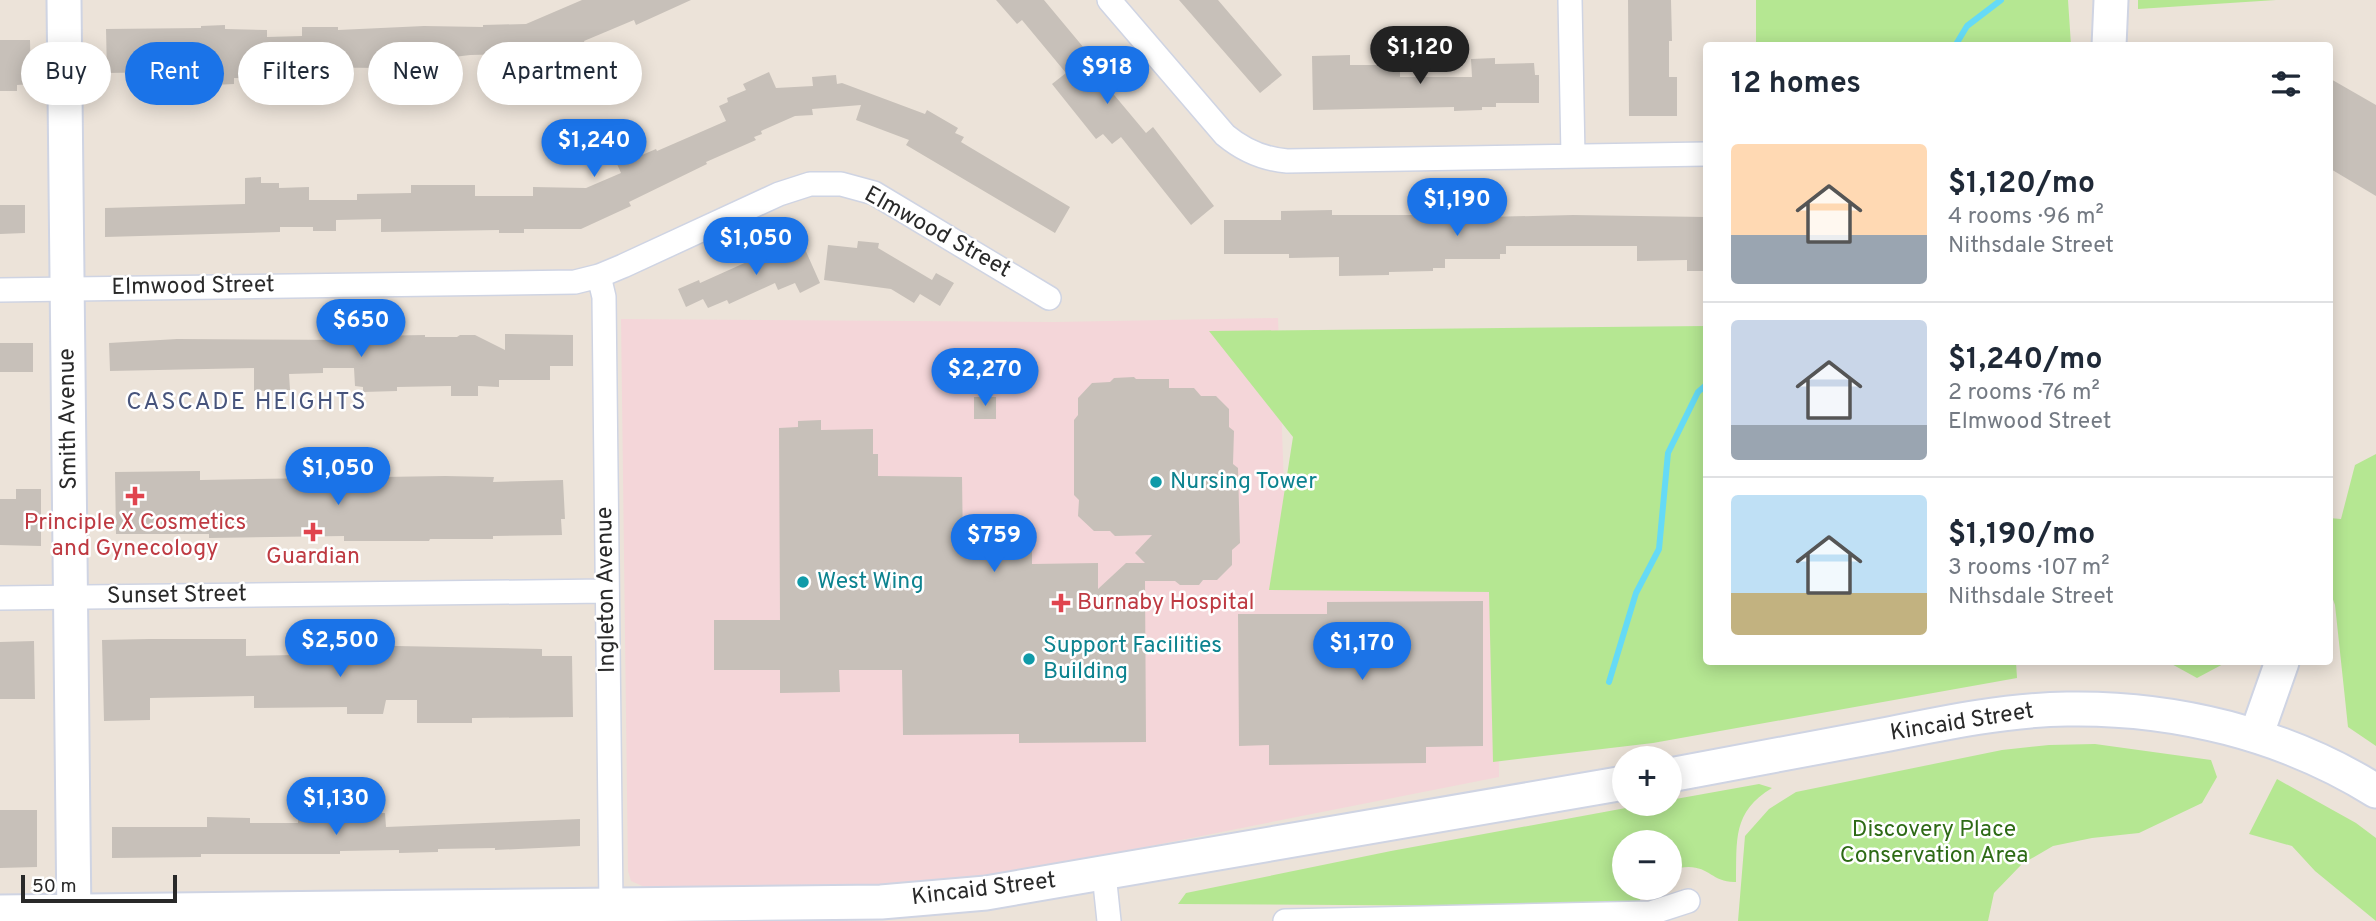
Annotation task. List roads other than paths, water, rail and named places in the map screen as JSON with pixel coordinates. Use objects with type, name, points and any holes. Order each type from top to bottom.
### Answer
[{"type":"street","name":"Smith Avenue","points":[[64,0],[74,916]]},
{"type":"street","points":[[1110,0],[1225,135],[1263,158],[1287,161],[1703,154]]},
{"type":"street","points":[[1570,0],[1573,156]]},
{"type":"street","points":[[2109,42],[2111,0]]},
{"type":"street","name":"Elmwood Street","points":[[0,290],[575,282],[599,276],[779,194],[810,184],[841,184],[874,193],[1049,298]]},
{"type":"street","name":"Ingleton Avenue","points":[[599,276],[604,298],[611,905]]},
{"type":"street","name":"Sunset Street","points":[[0,598],[606,591]]},
{"type":"street","points":[[2256,736],[2281,665]]},
{"type":"street","name":"Kincaid Street","points":[[1682,773],[1981,716],[2040,710],[2104,709],[2215,724],[2256,736],[2320,761],[2376,791]]},
{"type":"street","name":"Kincaid Street","points":[[0,912],[74,916],[938,899],[1104,874],[1612,785]]},
{"type":"street","points":[[1104,874],[1109,921]]},
{"type":"street","points":[[1285,921],[1651,913],[1688,901]]},
{"type":"waterway","points":[[1957,42],[1967,26],[2001,0]]},
{"type":"waterway","points":[[1609,682],[1636,593],[1659,549],[1668,453],[1698,392],[1703,388]]},
{"type":"place","name":"Nursing Tower","points":[[1156,482]]},
{"type":"place","name":"Principle X Cosmetics and Gynecology","points":[[135,496]]},
{"type":"place","name":"Guardian","points":[[313,532]]},
{"type":"place","name":"West Wing","points":[[803,582]]},
{"type":"place","name":"Burnaby Hospital","points":[[1061,603]]},
{"type":"place","name":"Support Facilities Building","points":[[1029,659]]},
{"type":"district","name":"CASCADE HEIGHTS","points":[[247,403]]},
{"type":"park label","name":"Discovery Place Conservation Area","points":[[1934,843]]}]
